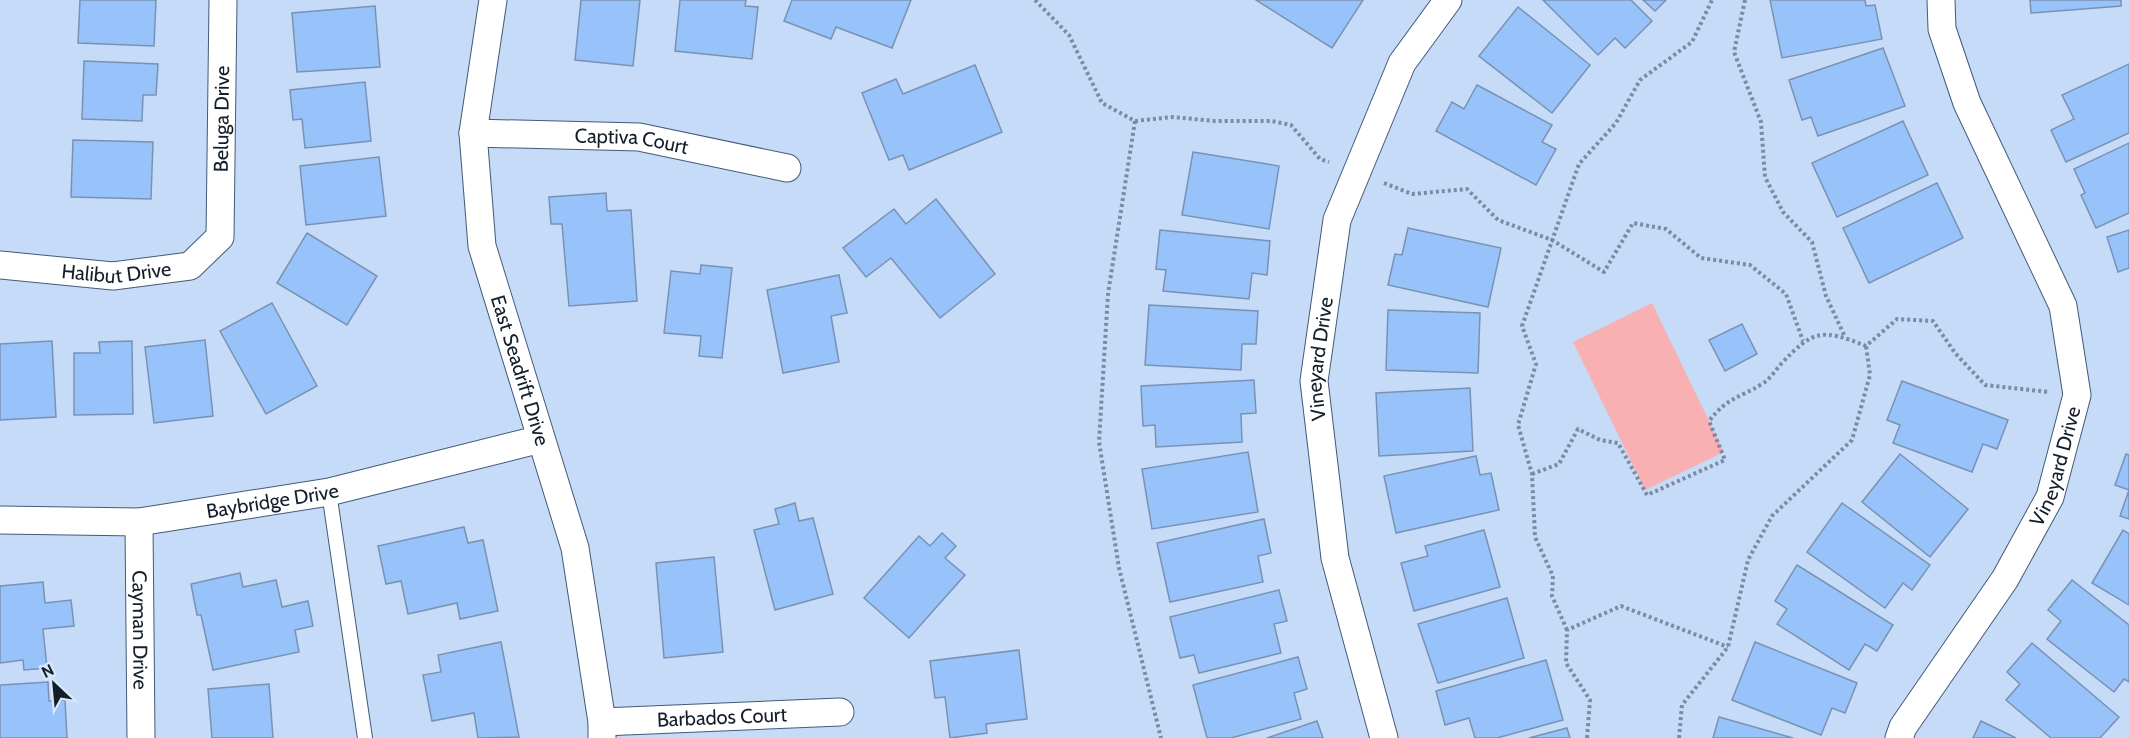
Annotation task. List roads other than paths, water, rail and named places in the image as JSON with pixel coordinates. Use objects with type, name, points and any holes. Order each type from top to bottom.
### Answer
[{"type":"street","name":"Beluga Drive","points":[[220,237],[223,0]]},
{"type":"street","name":"East Seadrift Drive","points":[[493,0],[473,134],[482,246],[574,548],[602,730]]},
{"type":"street","name":"Vineyard Drive","points":[[1384,738],[1335,558],[1314,381],[1337,220],[1402,63],[1448,0]]},
{"type":"street","name":"Vineyard Drive","points":[[1899,738],[1903,727],[2005,579],[2050,497],[2076,395],[2063,306],[1967,103],[1942,28],[1941,0]]},
{"type":"street","name":"Captiva Court","points":[[473,134],[639,137],[787,168]]},
{"type":"street","name":"Halibut Drive","points":[[0,266],[113,276],[190,266],[220,237]]},
{"type":"street","name":"Baybridge Drive","points":[[0,520],[139,522],[329,492],[541,439]]},
{"type":"street","name":"Cayman Drive","points":[[139,522],[141,738]]},
{"type":"street","name":"Barbados Court","points":[[602,730],[840,712]]},
{"type":"lane","points":[[329,492],[365,738]]}]
